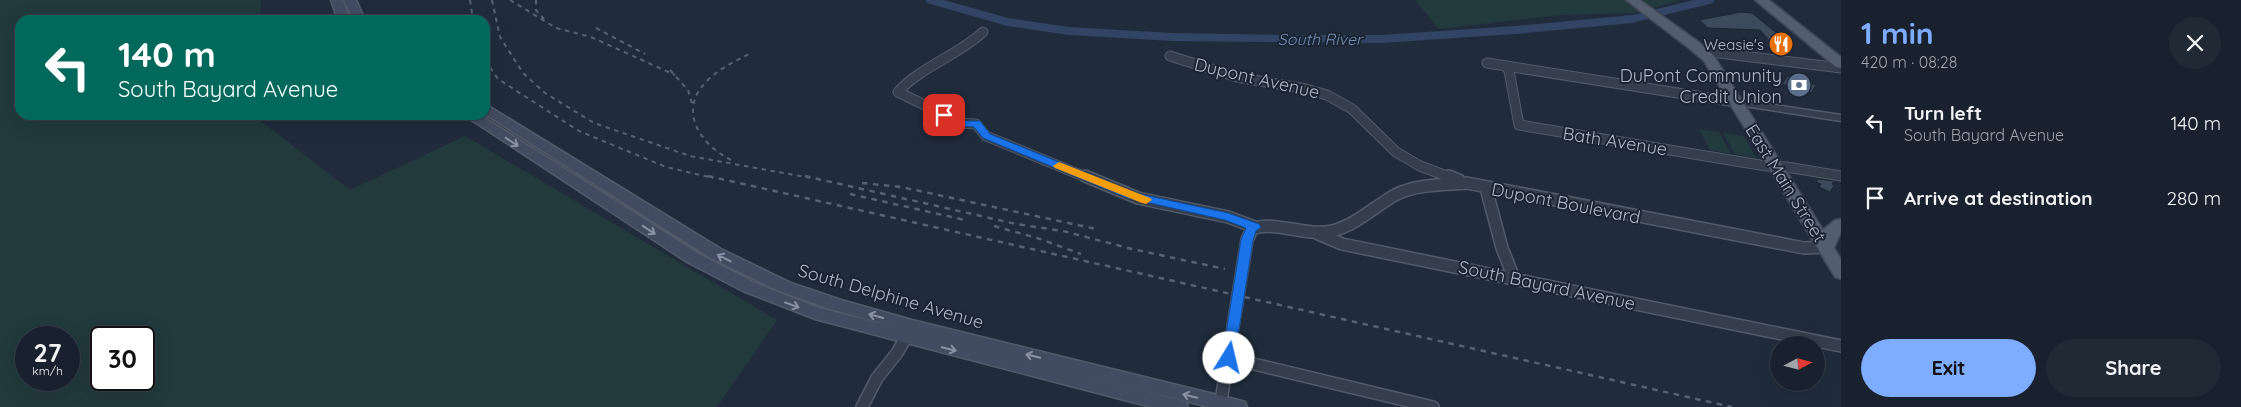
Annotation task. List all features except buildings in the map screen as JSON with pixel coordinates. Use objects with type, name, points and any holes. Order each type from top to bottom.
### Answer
[{"type":"main road","points":[[337,0],[342,15]]},
{"type":"main road","points":[[350,0],[357,15]]},
{"type":"main road","name":"East Main Street","points":[[1632,0],[1702,51],[1709,59],[1775,167],[1833,247],[1841,272]]},
{"type":"main road","points":[[1763,2],[1841,64]]},
{"type":"main road","name":"South Delphine Avenue","points":[[490,111],[715,253],[746,270],[909,332],[1180,407]]},
{"type":"main road","name":"South Delphine Avenue","points":[[480,120],[717,272],[815,313],[909,332],[1221,405],[1238,407]]},
{"type":"main road","points":[[1833,247],[1831,231],[1841,224]]},
{"type":"street","name":"South Bayard Avenue","points":[[983,32],[915,78],[898,92],[961,123],[976,124],[986,136],[1132,196],[1228,217],[1255,227],[1266,226],[1316,233],[1342,244],[1841,346]]},
{"type":"street","points":[[1702,51],[1841,68]]},
{"type":"street","name":"Dupont Avenue","points":[[1170,56],[1237,77],[1312,90],[1327,95],[1352,109],[1396,152],[1433,172],[1467,183]]},
{"type":"street","points":[[1487,64],[1841,118]]},
{"type":"street","name":"Bath Avenue","points":[[1506,66],[1509,71],[1519,125],[1711,157],[1841,176]]},
{"type":"street","name":"Dupont Boulevard","points":[[1316,233],[1344,226],[1370,212],[1386,199],[1410,190],[1437,185],[1467,183],[1804,248],[1833,247]]},
{"type":"street","points":[[1486,188],[1502,248],[1514,278]]},
{"type":"street","points":[[1221,405],[1247,240],[1252,229],[1255,227]]},
{"type":"street","points":[[862,407],[878,378],[909,332]]},
{"type":"street","points":[[1229,358],[1433,407]]},
{"type":"green space","points":[[0,0],[261,0],[260,15],[15,15],[15,120],[259,120],[350,190],[465,136],[777,320],[717,407],[0,407]]},
{"type":"green space","points":[[1415,0],[1681,0],[1635,13],[1562,15],[1439,29]]},
{"type":"green space","points":[[1699,129],[1719,132],[1731,154],[1710,150]]},
{"type":"green space","points":[[1723,133],[1744,136],[1756,158],[1735,154]]},
{"type":"waterway","name":"South River","points":[[931,0],[1007,22],[1069,31],[1172,37],[1283,39],[1381,39],[1515,30],[1632,19],[1709,0]]},
{"type":"railway","points":[[470,0],[472,15]]},
{"type":"railway","points":[[492,0],[500,37],[523,73],[545,93],[594,123],[690,156],[811,178]]},
{"type":"railway","points":[[510,0],[556,28],[591,37],[674,75]]},
{"type":"railway","points":[[536,0],[536,10],[544,19]]},
{"type":"railway","points":[[596,28],[645,54]]},
{"type":"railway","points":[[693,107],[698,93],[711,77],[726,66],[749,54]]},
{"type":"railway","points":[[490,67],[498,79],[579,131],[666,167],[713,178]]},
{"type":"railway","points":[[670,70],[674,75]]},
{"type":"railway","points":[[674,75],[688,90],[693,107]]},
{"type":"railway","points":[[693,107],[696,126],[702,136],[710,146],[731,160]]},
{"type":"railway","points":[[708,176],[1732,407]]},
{"type":"railway","points":[[805,176],[1016,224],[1063,231],[1132,249],[1225,269]]},
{"type":"railway","points":[[862,183],[901,187],[1096,229]]},
{"type":"railway","points":[[850,194],[965,220]]},
{"type":"railway","points":[[994,226],[1037,238],[1081,254]]},
{"type":"slow traffic","points":[[1059,166],[1146,200]]},
{"type":"place","name":"Weasie's","points":[[1781,44]]},
{"type":"place","name":"DuPont Community Credit Union","points":[[1799,85]]},
{"type":"route","points":[[944,115],[961,123],[976,124],[986,136],[1132,196],[1147,201],[1228,217],[1255,227],[1252,229],[1247,240],[1229,358]]}]
